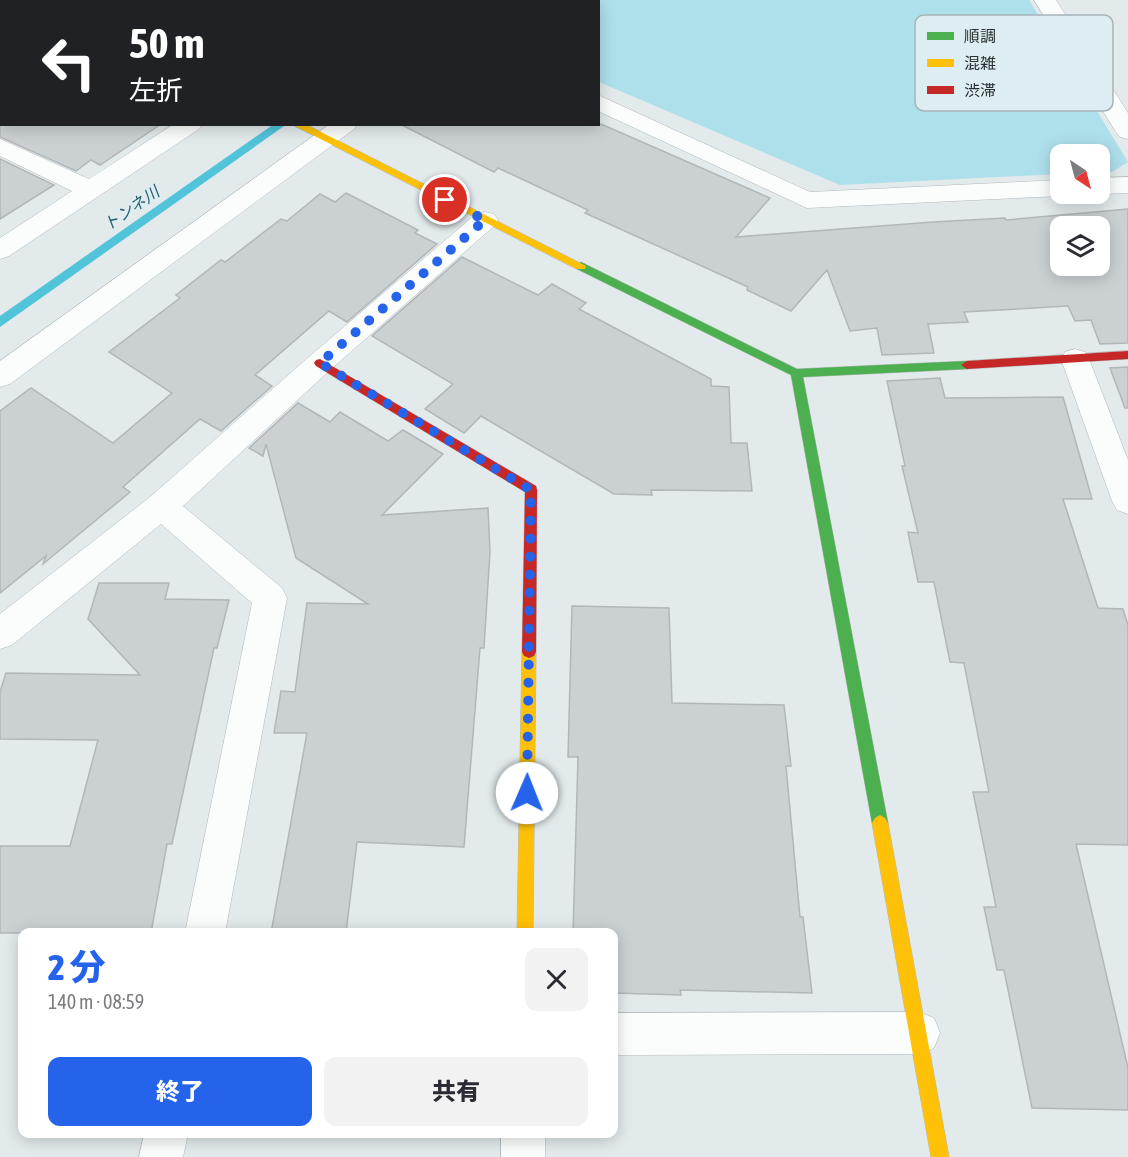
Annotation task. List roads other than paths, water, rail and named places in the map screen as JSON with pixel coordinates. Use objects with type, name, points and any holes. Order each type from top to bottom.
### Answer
[{"type":"street","points":[[1045,0],[1054,15]]},
{"type":"street","points":[[600,103],[807,200],[1050,188]]},
{"type":"street","points":[[1113,108],[1128,132]]},
{"type":"street","points":[[0,250],[188,126]]},
{"type":"street","points":[[0,376],[319,129],[485,220],[796,373],[849,372],[1128,355]]},
{"type":"street","points":[[0,147],[91,190]]},
{"type":"street","points":[[1110,186],[1128,185]]},
{"type":"street","points":[[0,634],[162,506],[320,363],[485,220]]},
{"type":"street","points":[[1075,359],[1128,501]]},
{"type":"street","points":[[320,363],[531,490],[525,928]]},
{"type":"street","points":[[796,373],[920,1033],[940,1157]]},
{"type":"street","points":[[162,506],[270,598],[206,928]]},
{"type":"street","points":[[618,1034],[920,1033]]},
{"type":"street","points":[[161,1157],[165,1138]]},
{"type":"street","points":[[523,1138],[523,1157]]},
{"type":"waterway","name":"トンネ川","points":[[0,322],[279,126]]}]
